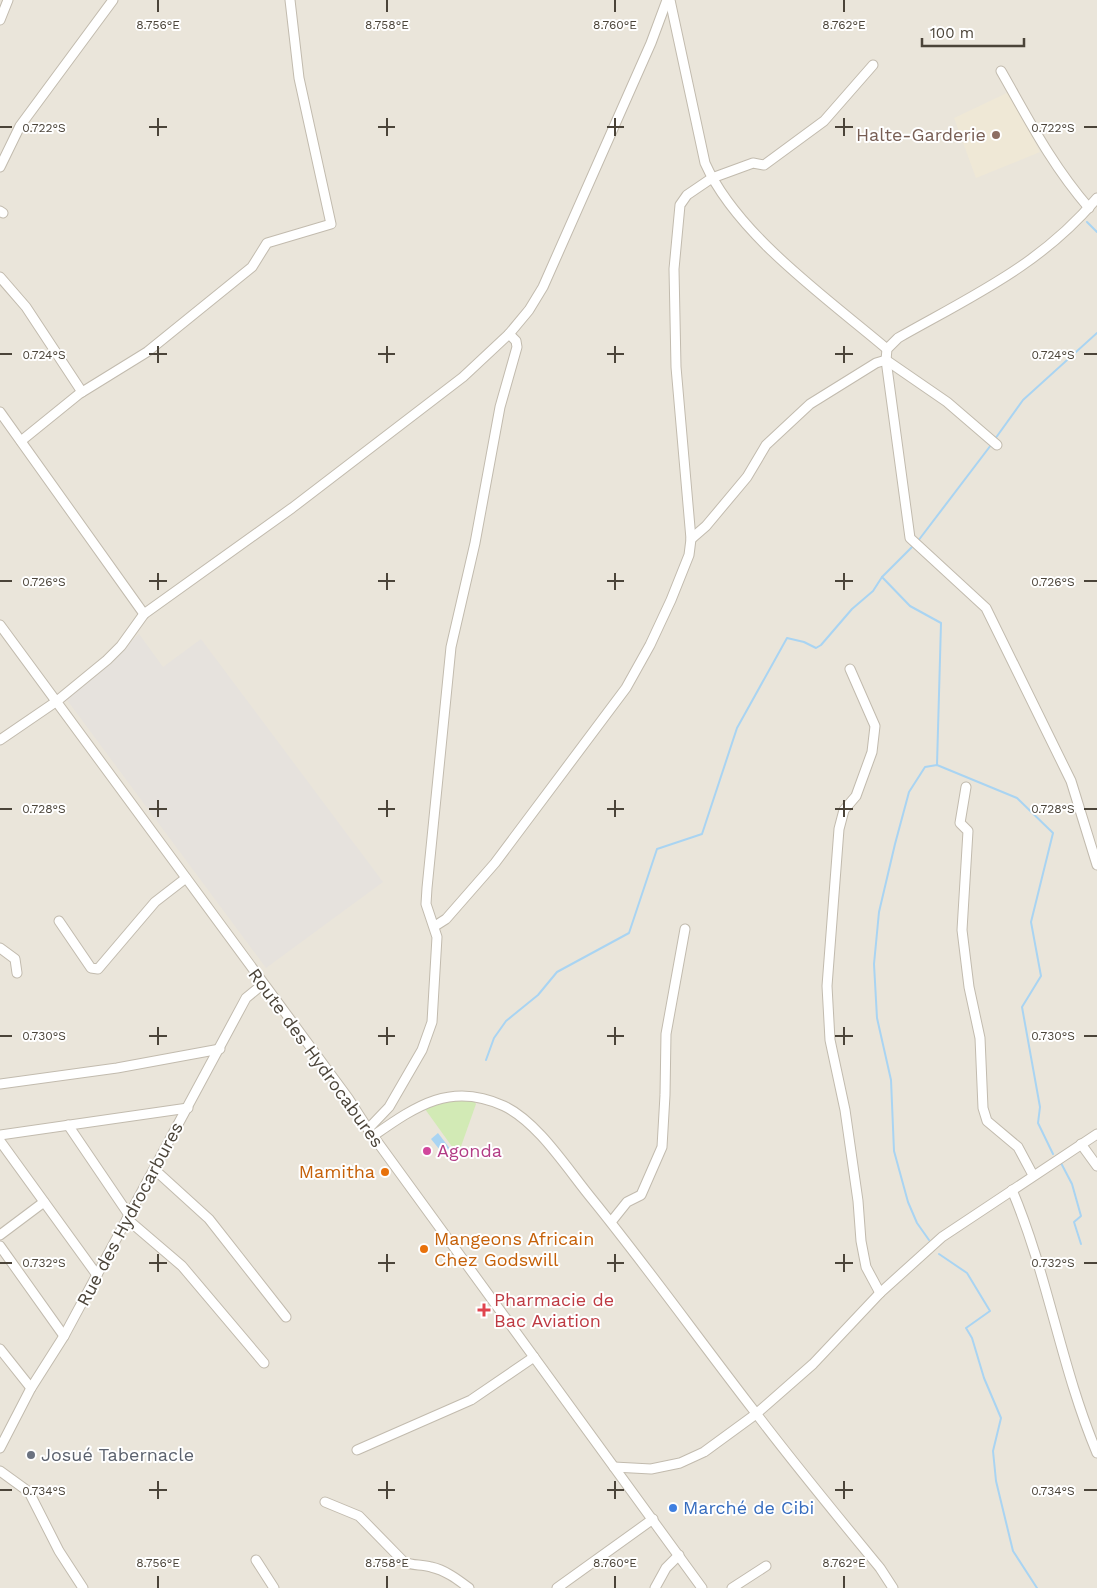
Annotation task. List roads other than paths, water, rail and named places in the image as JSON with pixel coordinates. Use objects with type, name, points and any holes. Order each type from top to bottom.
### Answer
[{"type":"street","points":[[0,20],[8,0]]},
{"type":"street","points":[[0,167],[20,126],[113,0]]},
{"type":"street","points":[[21,441],[82,392],[147,352],[252,267],[267,244],[331,224],[299,78],[290,0]]},
{"type":"street","points":[[668,0],[706,163],[712,178],[771,251],[887,349]]},
{"type":"street","points":[[0,740],[56,701],[107,660],[144,614],[292,508],[455,383],[509,334],[529,310],[543,287],[651,43],[668,0]]},
{"type":"street","points":[[435,926],[446,919],[495,863],[626,688],[650,645],[689,555],[691,539],[676,368],[674,269],[680,205],[687,195],[712,178],[753,163],[764,165],[775,159],[824,121],[873,65]]},
{"type":"street","points":[[1001,71],[1044,150],[1065,181],[1089,208]]},
{"type":"street","points":[[1097,198],[1051,246],[1024,266],[898,338],[887,349],[886,360],[907,526],[917,546],[978,598],[986,608],[1071,782],[1097,865]]},
{"type":"street","points":[[0,277],[26,307],[55,354],[82,392]]},
{"type":"street","points":[[371,1132],[389,1107],[427,1037],[432,1022],[437,937],[435,926],[426,904],[426,888],[450,647],[475,543],[500,407],[517,347],[516,341],[509,334]]},
{"type":"street","points":[[691,539],[706,526],[747,477],[766,445],[810,404],[876,363],[886,360]]},
{"type":"street","points":[[886,360],[947,402],[994,443]]},
{"type":"street","points":[[0,412],[144,614]]},
{"type":"street","name":"Route des Hydrocabures","points":[[0,625],[348,1098],[702,1588]]},
{"type":"street","points":[[850,669],[875,726],[869,760],[856,796],[844,810],[840,829],[827,986],[830,1040],[845,1110],[858,1201],[861,1241],[866,1267],[880,1293]]},
{"type":"street","points":[[966,787],[960,823],[968,830],[962,930],[969,986],[980,1038],[983,1108],[987,1122],[1018,1147],[1033,1175]]},
{"type":"street","points":[[59,921],[91,968],[98,969],[155,902],[186,878]]},
{"type":"street","points":[[611,1222],[627,1202],[641,1195],[662,1146],[666,1034],[685,929]]},
{"type":"street","points":[[0,948],[15,959],[17,973]]},
{"type":"street","name":"Rue des Hydrocarbures","points":[[0,1448],[31,1388],[64,1336],[246,998],[263,984]]},
{"type":"street","points":[[0,1084],[117,1068],[220,1048]]},
{"type":"street","points":[[371,1132],[412,1108],[450,1095],[475,1097],[504,1106],[525,1119],[611,1222],[756,1414],[880,1568],[892,1588]]},
{"type":"street","points":[[0,1135],[188,1108]]},
{"type":"street","points":[[68,1125],[128,1217],[182,1266],[264,1363]]},
{"type":"street","points":[[614,1467],[651,1468],[680,1463],[704,1452],[756,1414],[813,1364],[880,1293],[942,1237],[1097,1134]]},
{"type":"street","points":[[0,1141],[96,1275]]},
{"type":"street","points":[[1082,1144],[1097,1166]]},
{"type":"street","points":[[154,1169],[209,1219],[286,1317]]},
{"type":"street","points":[[1012,1190],[1029,1229],[1080,1411],[1097,1453]]},
{"type":"street","points":[[0,1235],[44,1202]]},
{"type":"street","points":[[0,1246],[64,1336]]},
{"type":"street","points":[[0,1349],[31,1388]]},
{"type":"street","points":[[357,1450],[471,1400],[534,1358]]},
{"type":"street","points":[[0,1471],[29,1492],[59,1551],[83,1588]]},
{"type":"street","points":[[325,1502],[359,1516],[404,1562],[413,1566],[430,1566],[446,1572],[469,1588]]},
{"type":"street","points":[[557,1588],[653,1519]]},
{"type":"street","points":[[655,1588],[666,1568],[678,1555]]},
{"type":"street","points":[[256,1560],[274,1588]]},
{"type":"street","points":[[732,1588],[766,1566]]},
{"type":"water","points":[[438,1133],[451,1150],[444,1155],[431,1139]]},
{"type":"waterway","points":[[1087,222],[1097,232]]},
{"type":"waterway","points":[[995,439],[1023,400],[1097,333]]},
{"type":"waterway","points":[[918,541],[991,445]]},
{"type":"waterway","points":[[913,546],[882,577],[910,606],[941,623],[937,765]]},
{"type":"waterway","points":[[486,1060],[494,1038],[506,1021],[538,995],[557,972],[629,933],[657,849],[702,834],[737,728],[787,638],[804,642],[816,648],[821,645],[852,609],[873,591],[882,577]]},
{"type":"waterway","points":[[929,1240],[917,1223],[908,1202],[894,1151],[891,1080],[877,1018],[874,964],[879,912],[895,844],[909,792],[925,767],[937,765],[1017,798],[1053,833],[1031,922],[1041,976],[1022,1007],[1040,1107],[1038,1123],[1053,1154]]},
{"type":"waterway","points":[[1061,1163],[1072,1184],[1081,1216],[1074,1222],[1081,1244]]},
{"type":"waterway","points":[[939,1254],[967,1273],[990,1311],[966,1328],[972,1338],[984,1378],[1001,1418],[993,1451],[996,1481],[1013,1551],[1037,1588]]},
{"type":"place","name":"Halte-Garderie","points":[[996,135]]},
{"type":"place","name":"Agonda","points":[[427,1151]]},
{"type":"place","name":"Mamitha","points":[[385,1172]]},
{"type":"place","name":"Mangeons Africain Chez Godswill","points":[[424,1249]]},
{"type":"place","name":"Pharmacie de Bac Aviation","points":[[484,1310]]},
{"type":"place","name":"Josué Tabernacle","points":[[31,1455]]},
{"type":"place","name":"Marché de Cibi","points":[[673,1508]]}]
